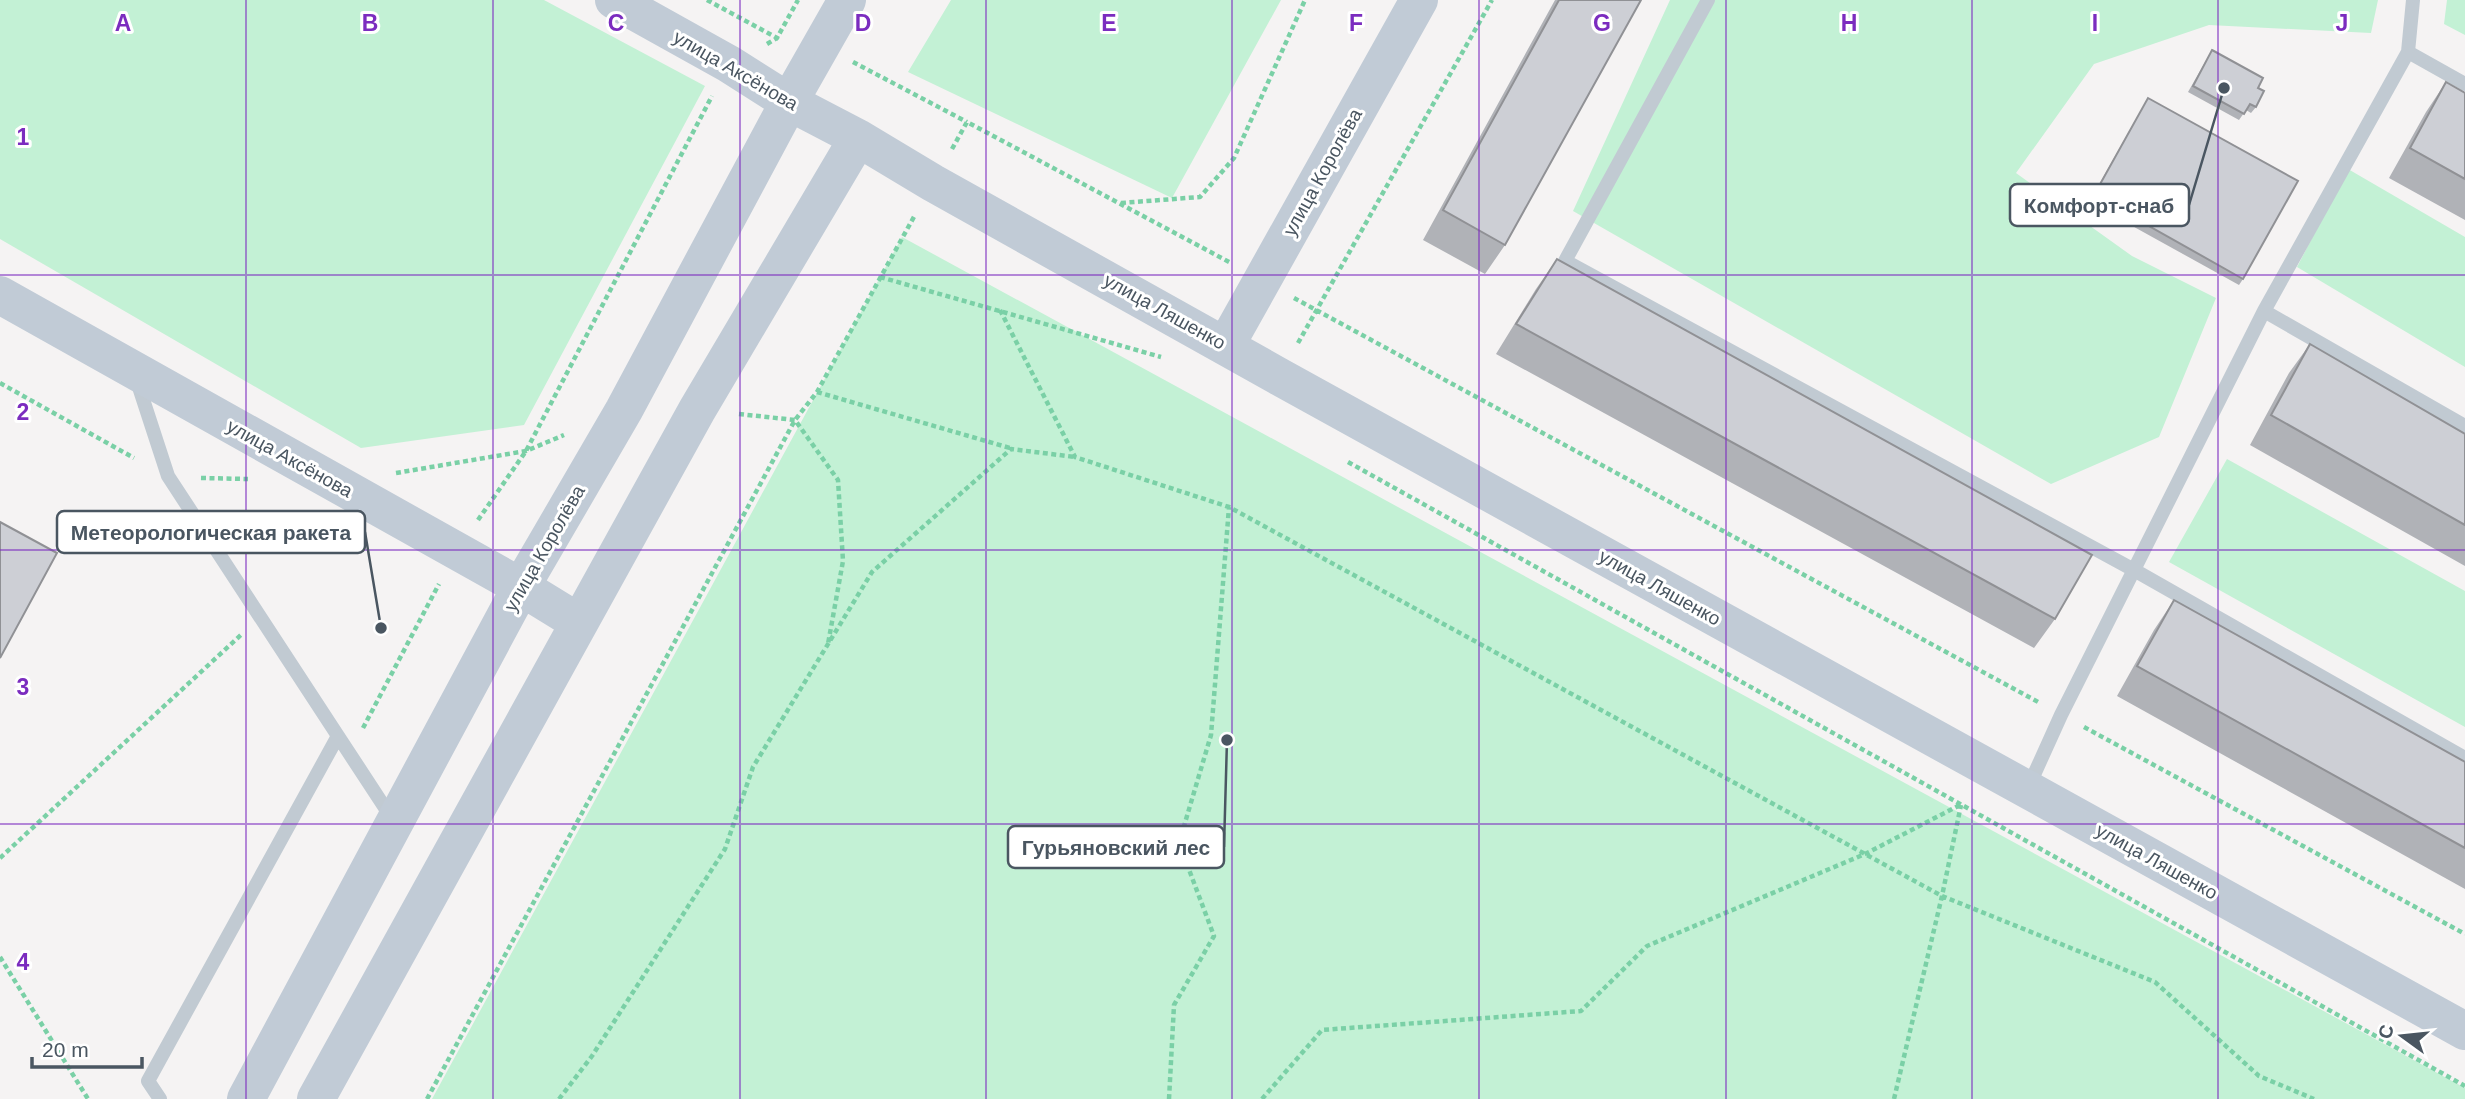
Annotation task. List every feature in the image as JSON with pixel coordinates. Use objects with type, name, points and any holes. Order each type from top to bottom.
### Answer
[{"type":"main road","name":"улица Аксёнова","points":[[614,0],[729,64],[789,102],[858,138]]},
{"type":"main road","name":"улица Королёва","points":[[246,1099],[521,587],[624,410],[789,102],[847,0]]},
{"type":"main road","name":"улица Королёва","points":[[1226,345],[1419,0]]},
{"type":"main road","name":"улица Ляшенко","points":[[858,138],[933,183],[2465,1031]]},
{"type":"main road","points":[[316,1099],[697,410],[858,138]]},
{"type":"main road","name":"улица Аксёнова","points":[[0,296],[521,587],[578,622]]},
{"type":"lane","points":[[1708,0],[1565,261],[2134,569],[2465,758]]},
{"type":"lane","points":[[2027,789],[2061,715],[2264,311],[2408,52],[2413,0]]},
{"type":"lane","points":[[2408,52],[2465,84]]},
{"type":"lane","points":[[2264,311],[2465,426]]},
{"type":"lane","points":[[133,370],[168,476],[395,823]]},
{"type":"lane","points":[[160,1099],[148,1081],[338,736]]},
{"type":"path","points":[[1120,203],[1200,197],[1234,158],[1305,0]]},
{"type":"path","points":[[1317,312],[1492,0]]},
{"type":"path","points":[[428,1099],[795,420],[817,392],[967,122],[1262,279],[1317,312],[2465,934]]},
{"type":"path","points":[[880,277],[1171,361]]},
{"type":"path","points":[[1000,310],[1076,457]]},
{"type":"path","points":[[0,383],[168,476],[251,480]]},
{"type":"path","points":[[817,392],[1011,449],[1076,457],[1228,507],[1942,896],[2155,982],[2259,1076],[2314,1099]]},
{"type":"path","points":[[335,483],[526,451],[624,410]]},
{"type":"path","points":[[697,410],[795,420],[838,480],[843,561],[828,644]]},
{"type":"path","points":[[559,1099],[592,1056],[725,849],[752,767],[872,572],[1011,449]]},
{"type":"path","points":[[1341,458],[2465,1086]]},
{"type":"path","points":[[1169,1099],[1174,1005],[1214,936],[1179,843],[1211,735],[1228,507]]},
{"type":"path","points":[[0,858],[248,628]]},
{"type":"path","points":[[1262,1099],[1322,1030],[1580,1010],[1647,946],[1865,854],[1961,804]]},
{"type":"path","points":[[1894,1099],[1961,804]]},
{"type":"path","points":[[0,957],[88,1099]]},
{"type":"green space","points":[[0,0],[544,0],[705,86],[524,425],[361,448],[0,239]]},
{"type":"green space","points":[[951,0],[1281,0],[1172,198],[908,72]]},
{"type":"green space","points":[[1670,0],[2378,0],[2371,33],[2209,25],[2094,64],[2016,173],[2132,256],[2216,298],[2159,437],[2051,484],[1573,211]]},
{"type":"green space","points":[[2447,0],[2465,0],[2465,35],[2444,24]]},
{"type":"green space","points":[[2348,169],[2465,237],[2465,367],[2297,267]]},
{"type":"green space","points":[[902,237],[2465,1088],[2465,1099],[432,1099]]},
{"type":"green space","points":[[2227,459],[2465,591],[2465,727],[2169,562]]},
{"type":"building","points":[[1559,0],[1641,0],[1505,245],[1443,210]]},
{"type":"building","points":[[2212,50],[2263,78],[2258,88],[2264,91],[2256,107],[2250,104],[2244,114],[2193,86]]},
{"type":"building","points":[[2446,82],[2465,93],[2465,179],[2410,148]]},
{"type":"building","points":[[2148,98],[2298,181],[2243,279],[2094,195]]},
{"type":"building","points":[[1557,259],[2092,555],[2055,619],[1516,324]]},
{"type":"building","points":[[2310,344],[2465,434],[2465,525],[2271,415]]},
{"type":"building","points":[[0,522],[57,553],[0,658]]},
{"type":"building","points":[[2174,600],[2465,762],[2465,848],[2137,666]]},
{"type":"place","name":"Комфорт-снаб","points":[[2224,88]]},
{"type":"place","name":"Метеорологическая ракета","points":[[381,628]]},
{"type":"place","name":"Гурьяновский лес","points":[[1227,740]]}]
